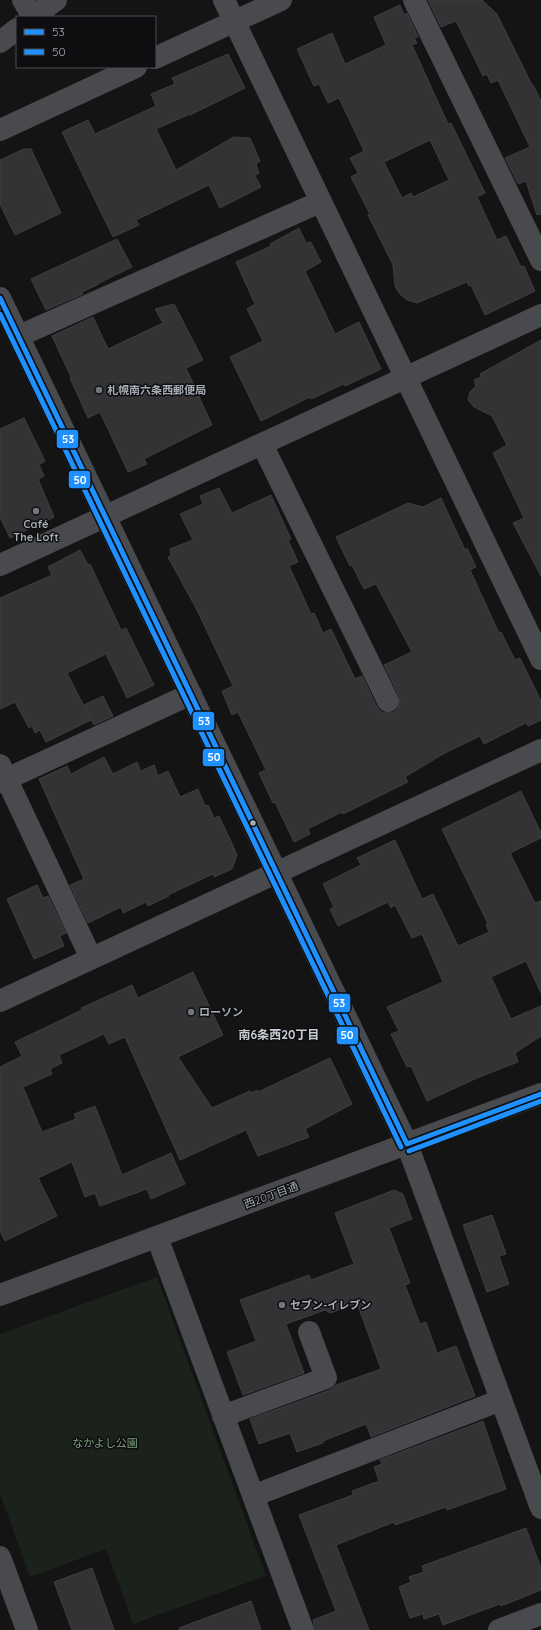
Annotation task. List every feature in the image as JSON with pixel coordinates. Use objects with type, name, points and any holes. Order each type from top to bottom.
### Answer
[{"type":"street","points":[[23,0],[32,16]]},
{"type":"street","points":[[34,16],[56,0]]},
{"type":"street","points":[[224,0],[541,659]]},
{"type":"street","points":[[156,58],[281,0]]},
{"type":"street","points":[[414,0],[541,260]]},
{"type":"street","points":[[0,42],[16,30]]},
{"type":"street","points":[[0,130],[134,68]]},
{"type":"street","points":[[19,336],[320,202]]},
{"type":"street","points":[[0,298],[407,1144],[541,1508]]},
{"type":"street","points":[[0,565],[541,315]]},
{"type":"street","points":[[262,444],[388,701]]},
{"type":"street","points":[[92,958],[2,775],[191,694]]},
{"type":"street","points":[[0,1001],[541,750]]},
{"type":"street","name":"西20丁目通","points":[[2,1289],[157,1237],[541,1094]]},
{"type":"street","points":[[157,1237],[303,1630]]},
{"type":"street","points":[[223,1416],[326,1378],[309,1332]]},
{"type":"street","points":[[253,1496],[501,1400]]},
{"type":"street","points":[[0,1557],[27,1630]]},
{"type":"street","points":[[499,1630],[541,1614]]},
{"type":"green space","name":"なかよし公園","points":[[157,1277],[266,1576],[133,1624],[106,1549],[30,1577],[0,1494],[0,1334]]},
{"type":"building","points":[[428,0],[482,0],[497,14],[541,101],[541,214],[537,215],[526,181],[518,184],[505,158],[530,147],[498,80],[491,83],[487,74],[483,76],[456,21],[441,27]]},
{"type":"building","points":[[400,5],[404,15],[407,13],[418,37],[414,38],[417,43],[412,45],[448,124],[451,123],[485,193],[477,197],[497,240],[506,236],[521,267],[524,266],[535,291],[485,315],[471,285],[469,286],[467,282],[417,303],[407,300],[399,293],[395,286],[393,265],[368,215],[370,214],[351,177],[358,173],[350,158],[364,151],[339,98],[328,103],[319,84],[314,86],[297,49],[332,33],[345,64],[386,45],[374,17]],"holes":[[[430,140],[449,180],[413,197],[411,193],[402,198],[384,162]]]},
{"type":"building","points":[[228,54],[245,88],[190,115],[156,129],[176,170],[234,137],[250,138],[260,161],[256,164],[259,173],[255,176],[261,187],[220,208],[209,185],[136,220],[139,225],[113,237],[62,132],[88,120],[95,134],[156,106],[151,94],[175,84],[172,78]]},
{"type":"building","points":[[24,149],[31,149],[61,213],[15,235],[0,204],[0,160]]},
{"type":"building","points":[[299,228],[306,243],[311,242],[321,262],[305,271],[335,334],[359,322],[381,369],[345,386],[344,384],[311,399],[310,397],[261,421],[230,357],[263,341],[247,309],[255,304],[236,262],[271,246],[270,244]]},
{"type":"building","points":[[117,239],[132,267],[82,292],[83,294],[46,310],[31,279]]},
{"type":"building","points":[[174,304],[203,360],[186,368],[212,425],[144,459],[147,464],[128,472],[100,412],[88,418],[52,336],[93,317],[108,349],[163,323],[155,309]]},
{"type":"building","points":[[541,340],[541,576],[513,523],[524,518],[493,453],[507,445],[492,416],[474,407],[468,400],[470,392],[476,386],[474,380],[481,377],[480,374]]},
{"type":"building","points":[[24,418],[45,461],[39,465],[44,476],[38,479],[54,517],[10,538],[0,517],[0,429]]},
{"type":"building","points":[[219,488],[232,513],[271,495],[291,539],[288,540],[298,562],[289,566],[311,614],[314,613],[323,633],[331,629],[355,679],[362,676],[377,707],[381,712],[388,713],[394,712],[398,708],[400,701],[384,665],[412,652],[376,584],[364,589],[352,565],[350,566],[336,537],[408,503],[423,507],[441,498],[465,550],[467,548],[476,567],[470,570],[499,633],[501,632],[515,660],[520,658],[541,701],[541,720],[528,726],[526,723],[484,744],[480,736],[443,754],[405,777],[408,782],[343,814],[342,812],[308,829],[310,834],[294,842],[259,773],[266,770],[238,712],[232,715],[222,691],[233,686],[197,610],[168,557],[171,556],[170,549],[193,540],[180,514],[203,504],[200,496]]},
{"type":"building","points":[[80,550],[88,565],[90,564],[121,630],[126,628],[154,685],[127,698],[106,654],[67,673],[91,720],[46,742],[40,730],[35,733],[32,726],[29,728],[15,702],[0,709],[0,598],[52,575],[48,567]]},
{"type":"building","points":[[103,696],[113,716],[94,725],[84,705]]},
{"type":"building","points":[[104,757],[113,774],[137,762],[141,771],[154,765],[158,776],[168,771],[180,797],[198,789],[205,806],[208,805],[214,818],[219,816],[237,855],[232,869],[214,877],[213,874],[148,906],[146,902],[123,913],[121,907],[88,923],[70,885],[84,879],[39,779],[67,766],[71,774]]},
{"type":"building","points":[[521,791],[541,833],[541,838],[510,853],[535,903],[541,901],[541,993],[526,961],[491,977],[511,1019],[541,1006],[541,1036],[515,1053],[518,1062],[477,1078],[427,1101],[411,1066],[407,1067],[391,1034],[399,1031],[387,1007],[443,982],[422,934],[412,938],[395,905],[391,908],[388,902],[338,926],[330,909],[334,907],[323,884],[361,865],[357,858],[395,840],[422,899],[433,894],[458,946],[489,932],[486,925],[488,924],[442,829]]},
{"type":"building","points":[[37,885],[43,898],[48,896],[66,933],[60,936],[64,946],[34,959],[7,899]]},
{"type":"building","points":[[193,972],[223,1035],[178,1057],[212,1108],[250,1091],[251,1093],[257,1090],[258,1092],[330,1058],[352,1104],[305,1129],[309,1137],[258,1156],[246,1130],[180,1160],[125,1037],[109,1044],[104,1034],[59,1055],[62,1063],[50,1069],[52,1074],[23,1087],[42,1132],[76,1119],[74,1114],[95,1106],[122,1175],[171,1153],[185,1184],[151,1199],[147,1189],[100,1206],[95,1193],[85,1197],[72,1162],[38,1178],[57,1216],[5,1241],[0,1231],[0,1067],[22,1056],[15,1042],[82,1010],[81,1008],[132,985],[138,998]]},
{"type":"building","points":[[394,1190],[403,1194],[412,1219],[389,1228],[410,1283],[405,1285],[420,1324],[426,1322],[437,1353],[456,1346],[475,1396],[371,1437],[366,1424],[323,1441],[323,1443],[297,1452],[290,1433],[259,1444],[250,1419],[330,1390],[336,1385],[381,1369],[357,1303],[330,1313],[325,1310],[286,1324],[304,1373],[243,1395],[227,1352],[256,1341],[240,1300],[309,1275],[311,1280],[354,1264],[335,1213]]},
{"type":"building","points":[[492,1215],[506,1254],[499,1256],[509,1284],[487,1292],[463,1225]]},
{"type":"building","points":[[483,1421],[506,1489],[447,1510],[446,1507],[395,1525],[394,1522],[336,1545],[369,1630],[315,1630],[313,1620],[336,1611],[299,1515],[353,1495],[352,1491],[379,1481],[374,1467],[382,1464],[380,1460]]},
{"type":"building","points":[[526,1528],[541,1568],[541,1590],[501,1606],[500,1604],[443,1625],[439,1614],[424,1619],[423,1614],[410,1618],[399,1587],[411,1582],[409,1577],[424,1572],[422,1566]]},
{"type":"building","points":[[92,1568],[114,1630],[72,1630],[54,1582]]},
{"type":"building","points":[[251,1601],[261,1630],[179,1630],[179,1628]]},
{"type":"transit line","name":"53","points":[[0,298],[407,1144]]},
{"type":"transit line","name":"50","points":[[0,314],[401,1147]]},
{"type":"transit line","name":"53","points":[[407,1144],[541,1094]]},
{"type":"transit line","name":"50","points":[[409,1151],[541,1101]]},
{"type":"place","name":"札幌南六条西郵便局","points":[[99,390]]},
{"type":"place","name":"Café The Loft","points":[[36,511]]},
{"type":"place","name":"ローソン","points":[[191,1012]]},
{"type":"place","name":"セブン-イレブン","points":[[282,1305]]},
{"type":"district","name":"南6条西20丁目","points":[[279,1035]]}]
